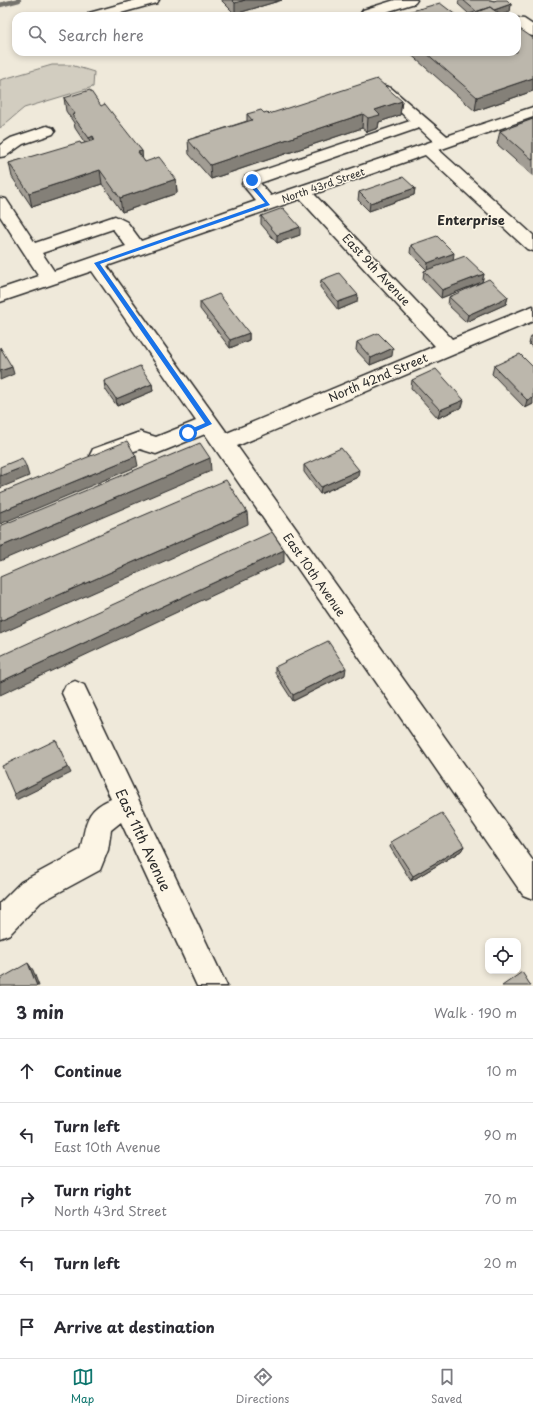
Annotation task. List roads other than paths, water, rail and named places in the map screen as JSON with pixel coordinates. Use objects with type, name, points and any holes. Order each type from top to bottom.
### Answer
[{"type":"street","points":[[108,12],[152,0]]},
{"type":"street","points":[[371,12],[410,0]]},
{"type":"street","points":[[521,23],[533,32]]},
{"type":"street","points":[[365,88],[372,87],[386,91],[445,143]]},
{"type":"street","name":"North 43rd Street","points":[[0,296],[533,112]]},
{"type":"street","points":[[268,204],[251,184],[252,180],[422,122]]},
{"type":"street","points":[[0,152],[16,141],[47,131]]},
{"type":"street","points":[[428,148],[533,245]]},
{"type":"street","name":"East 9th Avenue","points":[[303,192],[448,348]]},
{"type":"street","points":[[0,203],[50,279]]},
{"type":"street","points":[[31,251],[115,222],[121,226],[138,249]]},
{"type":"street","name":"East 10th Avenue","points":[[96,263],[223,444],[235,482],[282,530],[533,886]]},
{"type":"street","name":"North 42nd Street","points":[[223,444],[533,313]]},
{"type":"street","points":[[81,463],[140,440],[156,446],[209,424]]},
{"type":"street","points":[[261,539],[282,530]]},
{"type":"street","name":"East 11th Avenue","points":[[75,693],[212,986]]},
{"type":"street","points":[[0,924],[31,892],[90,860],[95,852],[97,832],[101,821],[110,813],[127,805]]},
{"type":"waterway","points":[[0,5],[19,0]]},
{"type":"district","name":"Enterprise","points":[[471,220]]}]
